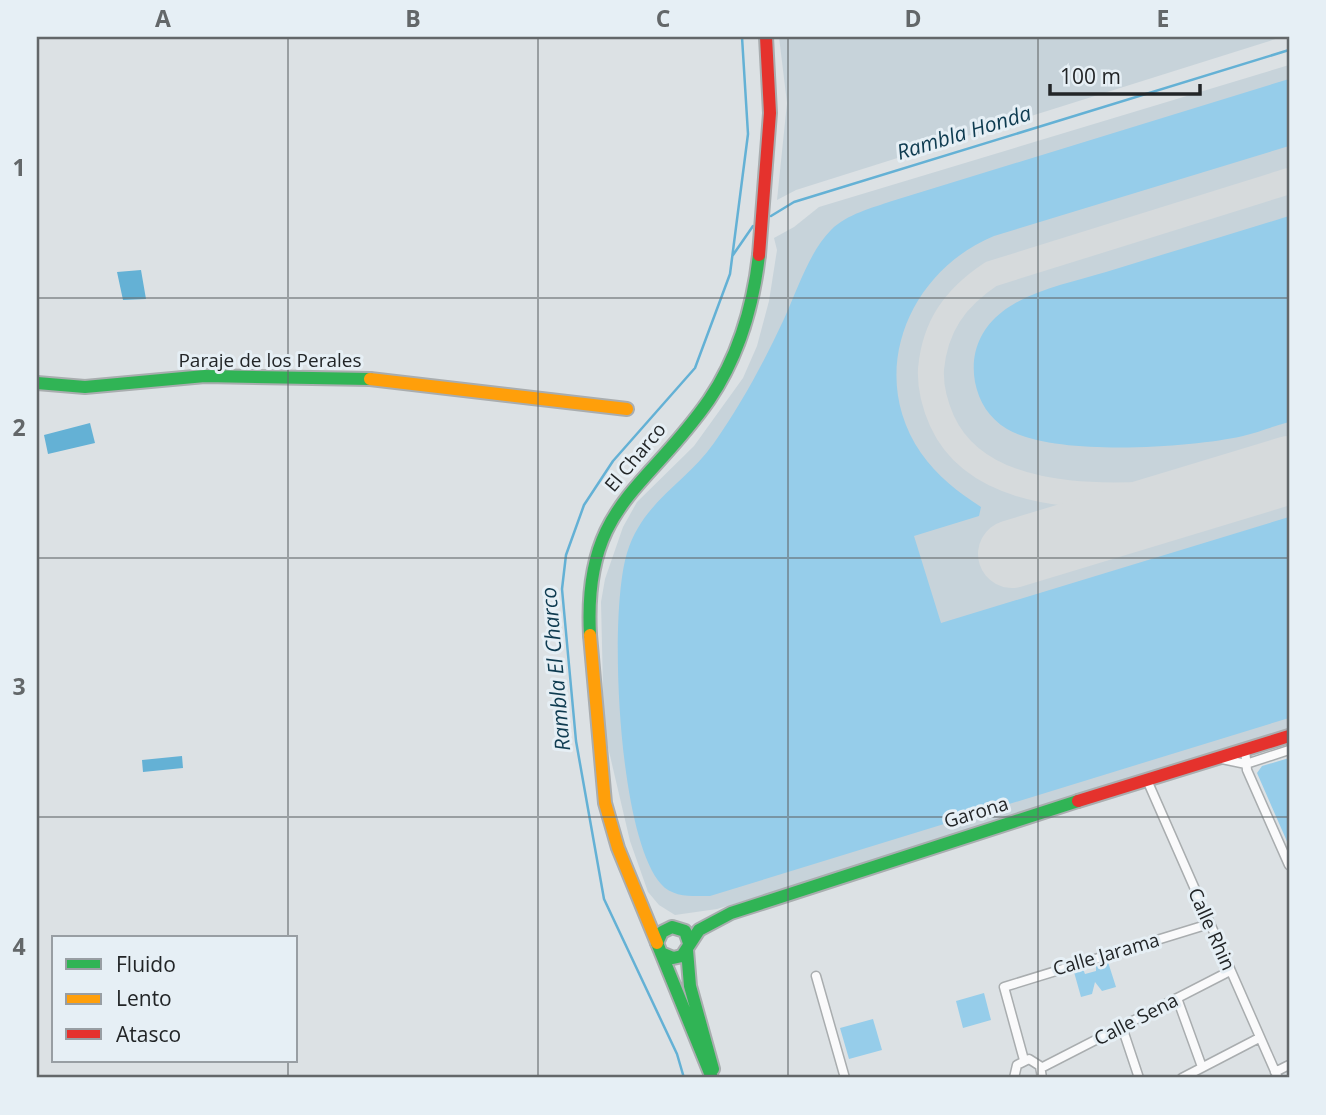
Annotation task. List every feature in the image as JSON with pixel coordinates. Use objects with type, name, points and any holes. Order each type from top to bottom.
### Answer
[{"type":"main road","name":"El Charco","points":[[714,1078],[643,912],[614,834],[605,795],[590,615],[593,576],[602,538],[622,502],[707,403],[736,356],[747,328],[755,297],[770,131],[771,73],[766,37]]},
{"type":"main road","name":"Paraje de los Perales","points":[[37,383],[85,387],[205,376],[349,376],[627,410]]},
{"type":"main road","name":"Garona","points":[[720,917],[901,856],[1289,736]]},
{"type":"main road","points":[[643,912],[670,928],[685,931],[688,946]]},
{"type":"main road","points":[[720,917],[699,930],[677,958],[659,948],[660,935],[670,928],[720,917]]},
{"type":"main road","name":"El Charco","points":[[688,946],[690,986],[714,1078]]},
{"type":"street","points":[[1245,749],[1246,764],[1289,865]]},
{"type":"street","points":[[1214,758],[1246,764],[1289,750]]},
{"type":"street","name":"Calle Rhin","points":[[1147,780],[1277,1075]]},
{"type":"street","name":"Calle Jarama","points":[[1024,1060],[1003,986],[1209,924]]},
{"type":"street","name":"Calle Sena","points":[[1041,1068],[1230,971]]},
{"type":"street","points":[[816,975],[845,1078]]},
{"type":"street","points":[[1177,998],[1202,1067]]},
{"type":"street","points":[[1122,1027],[1139,1078]]},
{"type":"street","points":[[1182,1078],[1259,1038]]},
{"type":"street","points":[[1013,1078],[1017,1065],[1024,1060],[1034,1060],[1041,1068],[1042,1078]]},
{"type":"street","points":[[1277,1075],[1289,1065]]},
{"type":"shaded area","points":[[779,37],[1282,37],[796,190],[777,200],[787,103]]},
{"type":"shaded area","points":[[1289,65],[1289,735],[717,909],[675,915],[659,905],[648,892],[630,841],[604,730],[601,602],[605,579],[623,527],[637,502],[694,446],[743,378],[757,346],[769,301],[777,250],[774,238],[794,227],[819,207]]},
{"type":"shaded area","points":[[1289,79],[1289,146],[994,236],[964,252],[939,273],[919,299],[905,328],[898,358],[897,390],[905,422],[921,453],[948,483],[981,507],[979,516],[914,536],[941,623],[1289,517],[1289,718],[710,896],[684,895],[666,889],[646,859],[626,775],[618,672],[618,624],[621,583],[627,553],[643,520],[703,457],[734,413],[769,351],[810,260],[823,239],[837,224],[868,209]]},
{"type":"shaded area","points":[[1289,216],[1289,422],[1243,436],[1190,444],[1088,447],[1028,438],[1007,429],[986,409],[975,382],[974,362],[978,343],[994,319],[1013,304],[1052,288]]},
{"type":"shaded area","points":[[141,270],[146,299],[123,300],[117,272]]},
{"type":"shaded area","points":[[90,423],[95,443],[48,454],[44,435]]},
{"type":"shaded area","points":[[182,756],[183,768],[143,772],[142,760]]},
{"type":"shaded area","points":[[1289,758],[1289,846],[1257,773],[1262,766]]},
{"type":"shaded area","points":[[1108,962],[1116,987],[1102,991],[1095,982],[1092,994],[1081,997],[1074,972],[1083,969],[1085,974],[1096,971],[1096,966]]},
{"type":"shaded area","points":[[984,993],[991,1020],[963,1028],[956,1001]]},
{"type":"shaded area","points":[[873,1019],[882,1050],[849,1059],[840,1028]]},
{"type":"waterway","name":"Rambla El Charco","points":[[684,1078],[677,1054],[604,899],[576,741],[562,589],[566,555],[584,505],[613,461],[695,368],[730,274],[748,134],[742,37]]},
{"type":"waterway","name":"Rambla Honda","points":[[771,216],[794,202],[1289,50]]},
{"type":"waterway","name":"Rambla Honda","points":[[733,255],[753,226]]},
{"type":"taxiway","points":[[1234,486],[1159,494],[1073,494],[1031,487],[994,473],[964,452],[942,421],[931,382],[933,354],[949,314],[967,293],[991,274],[1289,181]]},
{"type":"runway","points":[[1012,554],[1289,470]]},
{"type":"traffic: fast","points":[[590,635],[591,591],[597,556],[608,528],[623,503],[686,431],[720,383],[743,330],[759,255]]},
{"type":"traffic: fast","points":[[37,383],[85,387],[205,376],[370,379]]},
{"type":"traffic: fast","points":[[661,953],[673,958],[682,956],[699,930],[731,913],[1078,801]]},
{"type":"traffic: fast","points":[[689,943],[685,931],[672,927],[662,932],[657,943],[712,1078]]},
{"type":"traffic: fast","points":[[687,950],[690,986],[713,1069]]},
{"type":"traffic: slow","points":[[370,379],[627,409]]},
{"type":"traffic: slow","points":[[590,635],[605,803],[618,848],[657,943]]},
{"type":"traffic: jam","points":[[759,255],[770,113],[766,37]]},
{"type":"traffic: jam","points":[[1078,801],[1289,736]]}]
